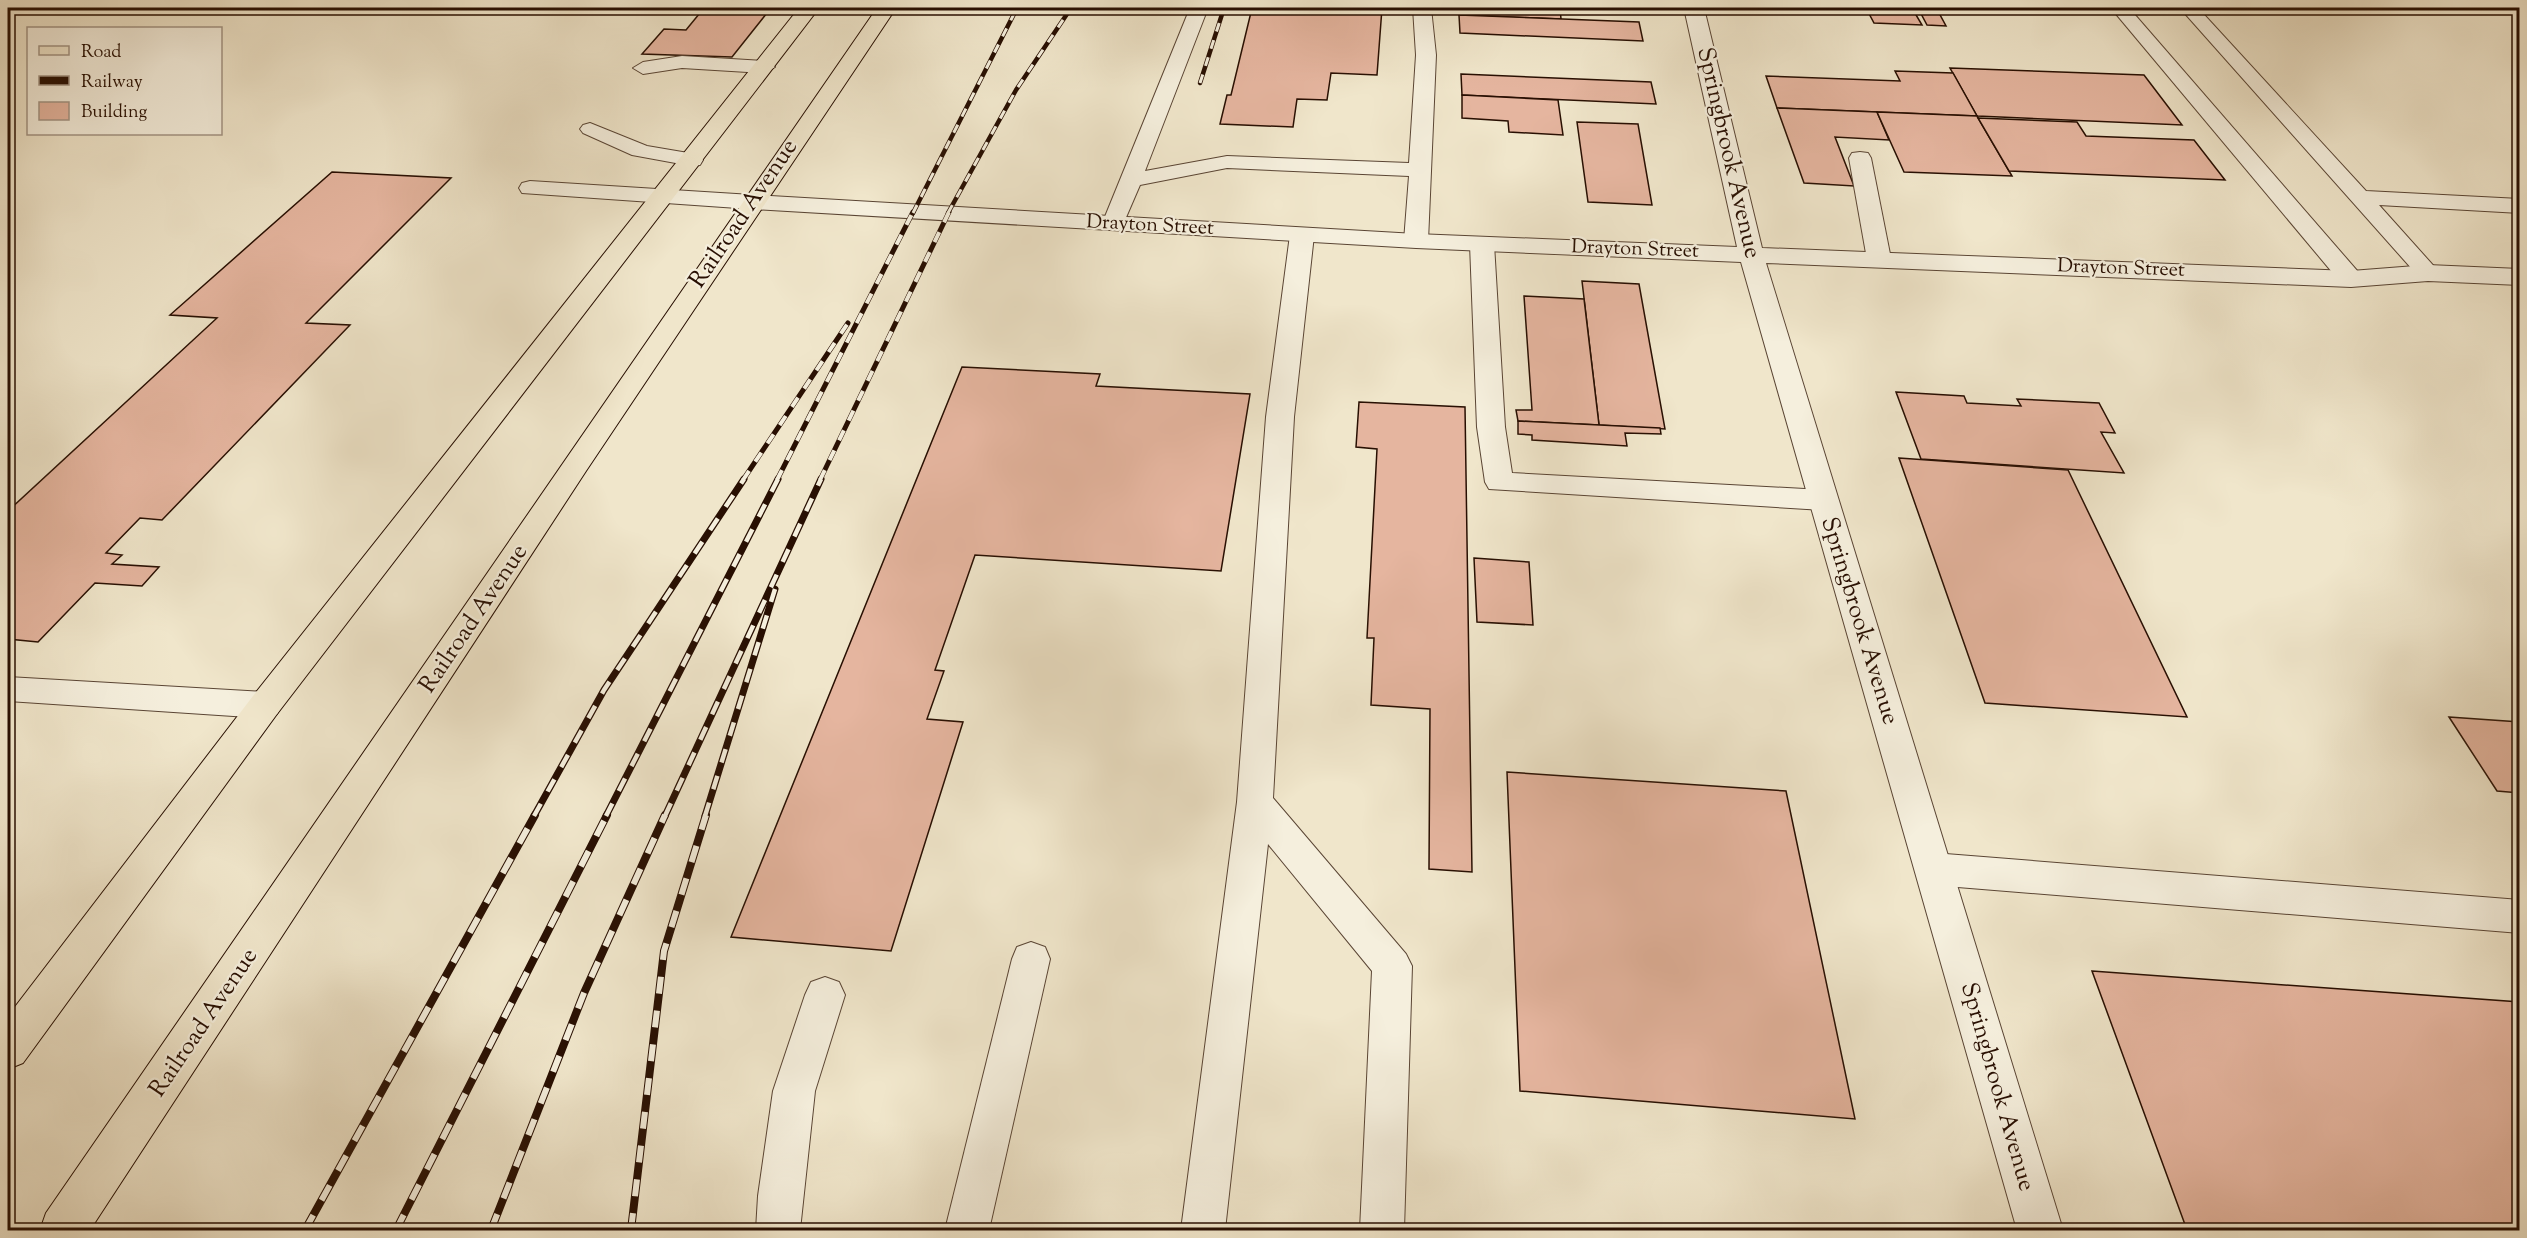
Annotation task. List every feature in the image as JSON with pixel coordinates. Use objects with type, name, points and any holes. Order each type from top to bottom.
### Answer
[{"type":"main road","points":[[8,1049],[265,705],[809,8]]},
{"type":"main road","name":"Railroad Avenue","points":[[63,1230],[266,931],[752,202],[886,8]]},
{"type":"street","name":"Springbrook Avenue","points":[[1694,8],[1751,254],[2040,1230]]},
{"type":"street","name":"Drayton Street","points":[[752,202],[1482,244],[2351,279],[2428,273],[2520,277]]},
{"type":"lane","points":[[1113,224],[1199,8]]},
{"type":"lane","points":[[1416,241],[1426,55],[1422,8]]},
{"type":"lane","points":[[2120,8],[2351,279]]},
{"type":"lane","points":[[2189,8],[2428,273]]},
{"type":"lane","points":[[643,68],[682,62],[765,67]]},
{"type":"lane","points":[[590,129],[620,146],[659,156],[692,160]]},
{"type":"lane","points":[[1860,158],[1879,260]]},
{"type":"lane","points":[[1130,180],[1227,162],[1420,170]]},
{"type":"lane","points":[[530,188],[752,202]]},
{"type":"lane","points":[[2359,197],[2520,206]]},
{"type":"lane","points":[[1203,1230],[1255,802],[1280,417],[1302,235]]},
{"type":"lane","points":[[1482,244],[1491,427],[1499,482],[1823,500]]},
{"type":"lane","points":[[8,689],[265,705]]},
{"type":"lane","points":[[1255,802],[1392,966],[1383,1230]]},
{"type":"lane","points":[[1933,869],[2520,917]]},
{"type":"lane","points":[[967,1230],[1031,959]]},
{"type":"lane","points":[[778,1230],[780,1196],[794,1091],[825,995]]},
{"type":"building","points":[[704,8],[771,8],[732,57],[642,54],[664,29],[686,30]]},
{"type":"building","points":[[1252,8],[1382,8],[1377,75],[1331,73],[1327,100],[1297,99],[1293,127],[1220,124],[1227,95],[1231,95]]},
{"type":"building","points":[[1459,8],[1560,8],[1561,19],[1459,15]]},
{"type":"building","points":[[1866,8],[1912,8],[1922,25],[1874,23]]},
{"type":"building","points":[[1918,8],[1932,8],[1935,13],[1939,13],[1946,26],[1927,25]]},
{"type":"building","points":[[1459,15],[1639,22],[1643,41],[1460,33]]},
{"type":"building","points":[[1950,68],[2144,75],[2182,125],[1977,116]]},
{"type":"building","points":[[1895,71],[1953,73],[1977,116],[1777,108],[1766,76],[1900,81]]},
{"type":"building","points":[[1461,74],[1651,82],[1656,104],[1462,95]]},
{"type":"building","points":[[1462,95],[1558,100],[1563,135],[1509,132],[1508,121],[1462,118]]},
{"type":"building","points":[[1777,108],[1877,112],[1889,140],[1835,137],[1854,186],[1804,183]]},
{"type":"building","points":[[1877,112],[1977,116],[2012,176],[1904,172]]},
{"type":"building","points":[[1978,118],[2077,122],[2086,136],[2194,140],[2225,180],[2009,171]]},
{"type":"building","points":[[1577,122],[1638,124],[1652,205],[1588,202]]},
{"type":"building","points":[[332,172],[451,178],[306,323],[350,325],[162,520],[140,518],[106,553],[122,555],[112,564],[159,567],[142,586],[95,583],[38,642],[8,639],[8,511],[217,318],[170,315]]},
{"type":"building","points":[[1582,281],[1639,284],[1665,429],[1599,425]]},
{"type":"building","points":[[1524,296],[1584,299],[1599,425],[1518,421],[1516,410],[1532,410]]},
{"type":"building","points":[[962,367],[1100,374],[1096,386],[1250,394],[1221,571],[975,555],[935,670],[944,671],[927,719],[963,722],[891,951],[731,937]]},
{"type":"building","points":[[1896,392],[1964,396],[1967,403],[2021,406],[2017,399],[2099,403],[2115,433],[2101,432],[2124,473],[1921,459]]},
{"type":"building","points":[[1359,402],[1465,407],[1472,872],[1429,869],[1430,709],[1371,705],[1374,638],[1367,638],[1377,449],[1356,447]]},
{"type":"building","points":[[1518,421],[1660,428],[1661,434],[1625,433],[1627,446],[1532,440],[1532,435],[1518,434]]},
{"type":"building","points":[[1899,458],[2068,470],[2187,717],[1985,703]]},
{"type":"building","points":[[1474,558],[1529,562],[1533,625],[1477,622]]},
{"type":"building","points":[[2449,717],[2520,722],[2520,793],[2497,791]]},
{"type":"building","points":[[1507,772],[1786,791],[1855,1119],[1520,1091]]},
{"type":"building","points":[[2092,971],[2520,1002],[2520,1230],[2187,1230]]},
{"type":"railway","points":[[913,213],[1017,8]]},
{"type":"railway","points":[[948,213],[1016,90],[1071,8]]},
{"type":"railway","points":[[1200,83],[1224,8]]},
{"type":"railway","points":[[777,480],[913,212]]},
{"type":"railway","points":[[820,480],[949,212]]},
{"type":"railway","points":[[743,480],[848,323]]},
{"type":"railway","points":[[534,816],[604,690],[744,479]]},
{"type":"railway","points":[[606,816],[778,479]]},
{"type":"railway","points":[[665,816],[821,479]]},
{"type":"railway","points":[[705,816],[775,589]]},
{"type":"railway","points":[[305,1230],[535,815]]},
{"type":"railway","points":[[396,1230],[607,815]]},
{"type":"railway","points":[[491,1230],[584,993],[665,815]]},
{"type":"railway","points":[[631,1230],[664,951],[706,815]]}]
